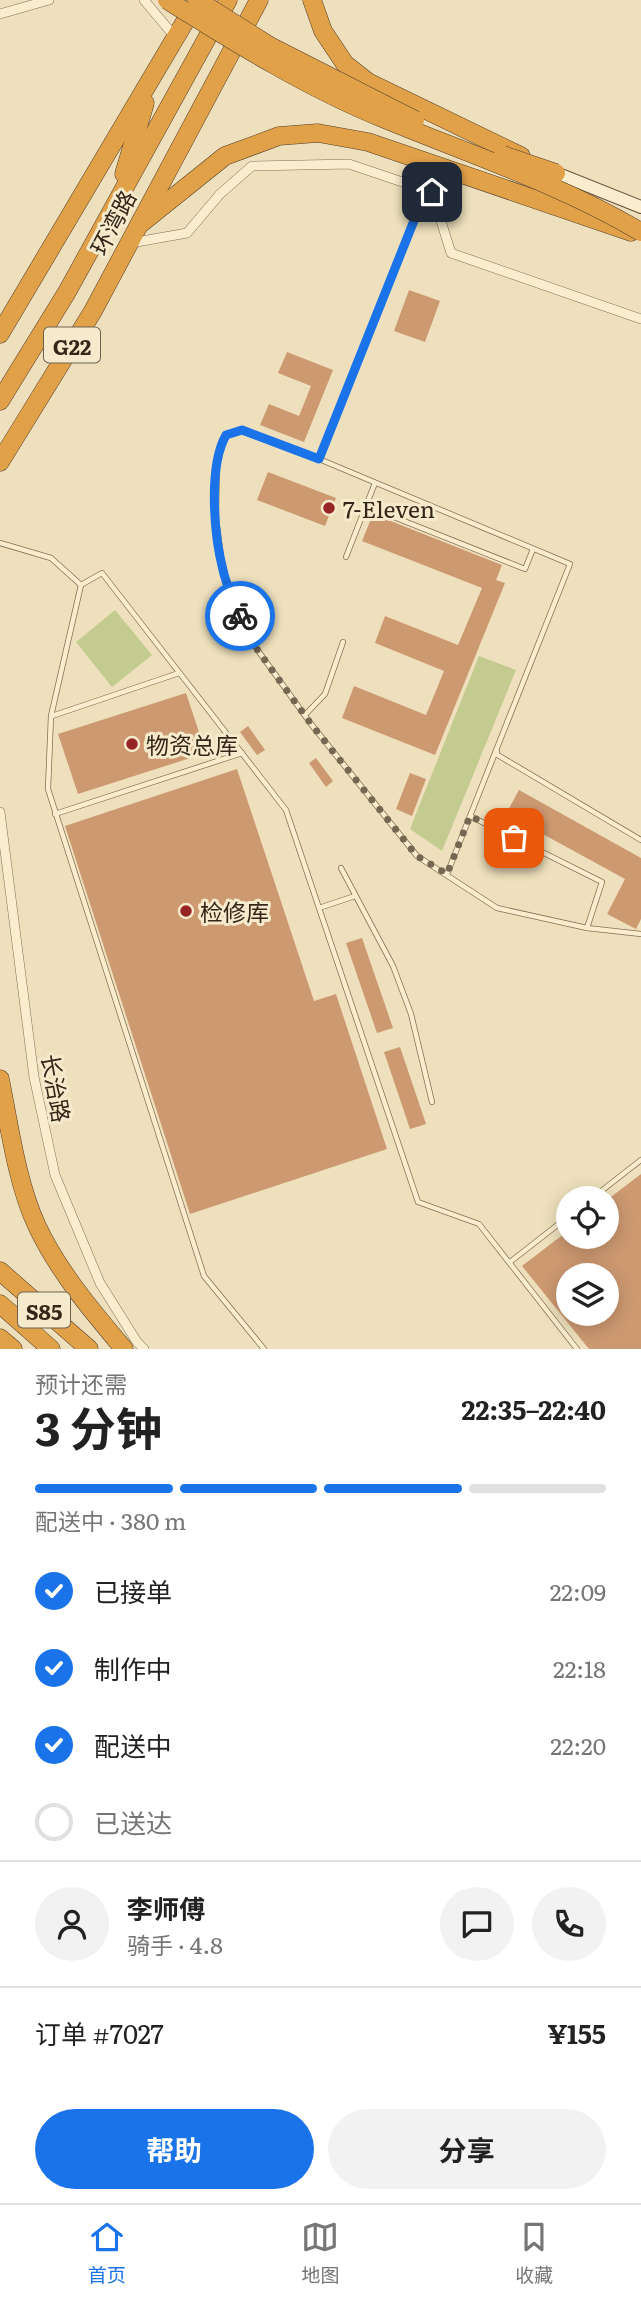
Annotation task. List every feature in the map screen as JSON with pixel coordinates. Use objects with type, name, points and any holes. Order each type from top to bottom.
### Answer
[{"type":"highway","points":[[167,0],[256,56],[379,117],[613,215],[641,234]]},
{"type":"highway","points":[[0,334],[197,0],[270,46],[410,118],[509,158],[556,173]]},
{"type":"highway","name":"环湾路","points":[[0,401],[67,292],[228,0]]},
{"type":"highway","name":"环湾路","points":[[0,462],[93,311],[258,0]]},
{"type":"highway","points":[[312,0],[323,31],[345,64],[368,82],[556,173]]},
{"type":"highway","points":[[114,207],[152,76]]},
{"type":"highway","points":[[139,225],[225,156],[279,136],[318,133],[368,142],[641,234]]},
{"type":"highway","points":[[0,326],[17,305]]},
{"type":"highway","points":[[0,1079],[19,1169],[36,1225],[79,1293],[124,1349]]},
{"type":"highway","name":"S85","points":[[0,1271],[89,1349]]},
{"type":"highway","name":"S85","points":[[0,1304],[51,1349]]},
{"type":"highway","points":[[0,1338],[13,1349]]},
{"type":"main road","points":[[556,173],[641,200]]},
{"type":"main road","points":[[556,173],[641,207]]},
{"type":"street","points":[[0,14],[49,0]]},
{"type":"street","points":[[144,0],[176,37]]},
{"type":"street","points":[[129,243],[187,233],[220,194],[252,166],[349,164],[432,192],[451,253],[641,319]]},
{"type":"street","name":"长治路","points":[[0,812],[34,1077],[55,1175],[100,1283],[144,1349]]},
{"type":"lane","points":[[319,459],[426,190]]},
{"type":"lane","points":[[447,874],[570,564],[319,459],[242,430],[226,435],[217,464],[216,519],[223,571],[242,620],[254,645],[305,715],[417,856],[497,908],[587,928],[641,934]]},
{"type":"lane","points":[[346,558],[375,482]]},
{"type":"lane","points":[[366,506],[525,569],[533,549]]},
{"type":"lane","points":[[0,543],[51,558],[81,585]]},
{"type":"lane","points":[[264,1349],[204,1276],[48,789],[51,716],[81,585],[102,573],[286,810],[418,1202],[479,1224],[577,1349]]},
{"type":"lane","points":[[305,715],[325,694],[343,642]]},
{"type":"lane","points":[[51,716],[179,673]]},
{"type":"lane","points":[[497,747],[496,754],[641,840]]},
{"type":"lane","points":[[55,814],[242,753]]},
{"type":"lane","points":[[470,816],[602,882],[587,928]]},
{"type":"lane","points":[[341,868],[393,966],[411,1014],[432,1102]]},
{"type":"lane","points":[[319,908],[355,896]]},
{"type":"lane","points":[[608,1186],[641,1160]]},
{"type":"lane","points":[[510,1262],[556,1226]]},
{"type":"green space","points":[[115,610],[152,655],[112,687],[76,642]]},
{"type":"green space","points":[[479,656],[516,670],[442,851],[410,829]]},
{"type":"building","points":[[409,290],[440,301],[425,342],[394,331]]},
{"type":"building","points":[[287,352],[333,370],[304,442],[260,425],[269,404],[299,416],[311,386],[278,373]]},
{"type":"building","points":[[268,472],[336,498],[325,526],[257,500]]},
{"type":"building","points":[[373,514],[502,565],[496,580],[505,583],[435,755],[342,718],[354,686],[426,715],[444,671],[375,643],[385,616],[458,645],[482,588],[362,541]]},
{"type":"building","name":"物资总库","points":[[186,693],[206,753],[78,794],[58,734]]},
{"type":"building","points":[[248,726],[265,750],[257,755],[240,732]]},
{"type":"building","points":[[316,758],[333,781],[326,787],[309,763]]},
{"type":"building","name":"检修库","points":[[237,769],[314,1001],[336,994],[387,1149],[190,1214],[65,826]]},
{"type":"building","points":[[410,773],[426,779],[412,816],[396,809]]},
{"type":"building","points":[[519,790],[641,858],[641,919],[636,929],[607,914],[625,879],[506,814]]},
{"type":"building","points":[[362,938],[393,1028],[377,1033],[346,943]]},
{"type":"building","points":[[400,1047],[426,1124],[410,1129],[384,1052]]},
{"type":"building","points":[[641,1174],[641,1349],[589,1349],[570,1326],[619,1326],[619,1263],[556,1263],[556,1308],[522,1266],[556,1240],[556,1249],[619,1249],[619,1191]]},
{"type":"way so far","points":[[240,616],[254,645],[311,724],[417,856],[447,874],[470,816],[514,838]]},
{"type":"place","name":"7-Eleven","points":[[329,508]]},
{"type":"place","name":"物资总库","points":[[132,744]]},
{"type":"place","name":"检修库","points":[[186,911]]},
{"type":"route","points":[[240,616],[223,571],[216,519],[217,464],[221,445],[226,435],[242,430],[319,459],[426,190],[432,192]]}]
